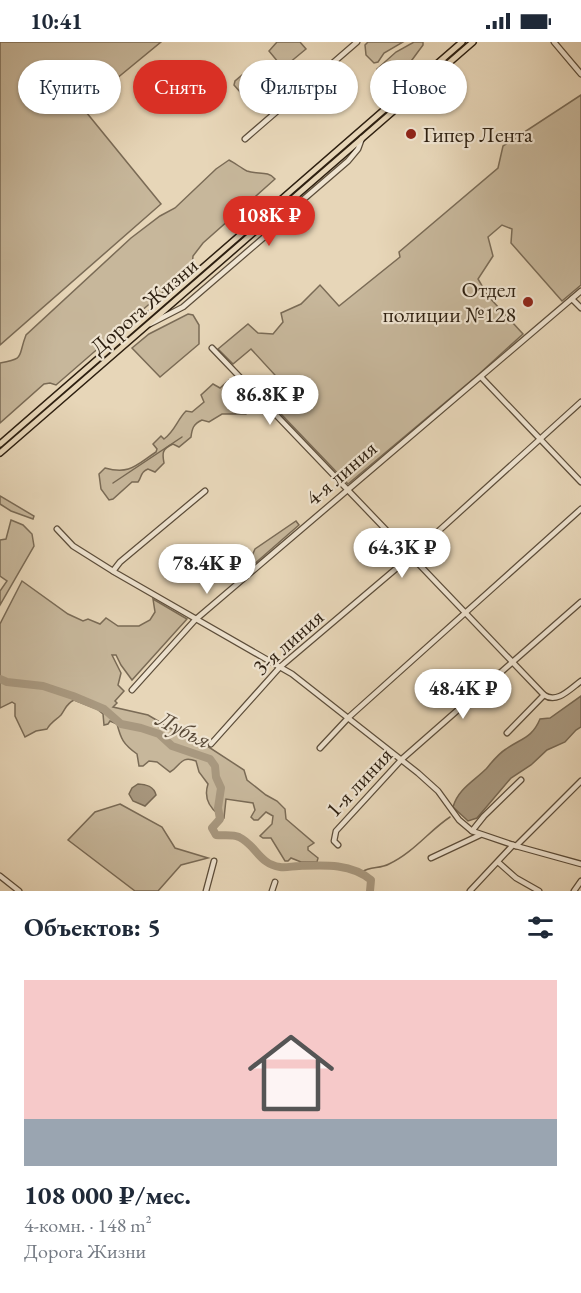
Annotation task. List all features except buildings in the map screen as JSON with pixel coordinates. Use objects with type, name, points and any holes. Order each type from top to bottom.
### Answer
[{"type":"main road","name":"Дорога Жизни","points":[[0,444],[462,42]]},
{"type":"main road","name":"Дорога Жизни","points":[[0,453],[473,42]]},
{"type":"street","points":[[245,139],[357,42]]},
{"type":"street","points":[[554,42],[581,74]]},
{"type":"street","points":[[145,327],[183,308],[348,161],[358,149],[362,138]]},
{"type":"street","name":"4-я линия","points":[[132,690],[195,620],[581,291]]},
{"type":"street","points":[[572,298],[581,308]]},
{"type":"street","points":[[212,348],[544,695],[550,698],[558,697],[581,681]]},
{"type":"street","points":[[481,377],[581,482]]},
{"type":"street","name":"3-я линия","points":[[211,744],[280,667],[411,556],[581,402]]},
{"type":"street","points":[[113,571],[120,562],[205,491]]},
{"type":"street","points":[[320,748],[349,717],[581,509]]},
{"type":"street","points":[[57,529],[73,546],[113,571],[292,674],[402,759],[428,782],[459,820],[472,831],[581,864]]},
{"type":"street","name":"1-я линия","points":[[338,845],[334,841],[336,831],[402,759],[581,602]]},
{"type":"street","points":[[507,733],[544,695]]},
{"type":"street","points":[[472,831],[521,780]]},
{"type":"street","points":[[470,891],[581,781]]},
{"type":"street","points":[[431,858],[480,835]]},
{"type":"street","points":[[206,891],[214,861]]},
{"type":"street","points":[[498,862],[516,878],[539,891]]},
{"type":"street","points":[[0,876],[19,891]]},
{"type":"street","points":[[574,891],[581,881]]},
{"type":"street","points":[[272,891],[275,882]]},
{"type":"shaded area","points":[[0,42],[161,42],[139,60],[133,60],[133,65],[121,75],[121,60],[18,60],[18,114],[88,114],[161,204],[0,345]]},
{"type":"shaded area","points":[[277,42],[300,42],[306,49],[293,60],[276,60],[269,51]]},
{"type":"shaded area","points":[[368,42],[403,42],[384,53],[379,60],[371,60],[366,55],[365,45]]},
{"type":"shaded area","points":[[414,42],[423,42],[412,60],[387,60]]},
{"type":"shaded area","points":[[239,78],[239,91],[234,85]]},
{"type":"shaded area","points":[[581,95],[581,285],[562,301],[511,243],[512,229],[502,225],[488,237],[493,256],[478,279],[488,296],[523,334],[348,484],[281,414],[297,399],[251,349],[233,364],[218,349],[248,324],[258,333],[273,334],[283,322],[281,313],[301,304],[320,285],[339,306],[400,257],[399,252],[498,168],[503,146]]},
{"type":"shaded area","points":[[229,160],[247,171],[266,174],[275,179],[203,243],[193,256],[192,267],[56,385],[44,384],[0,423],[0,363],[17,358],[21,353],[26,335],[131,238],[160,216],[175,208],[216,169]]},
{"type":"shaded area","points":[[188,314],[193,315],[199,325],[199,344],[160,377],[132,348],[149,334]]},
{"type":"shaded area","points":[[229,380],[248,394],[254,402],[246,414],[222,414],[209,422],[202,420],[197,423],[191,437],[179,447],[173,444],[165,450],[164,463],[155,472],[145,470],[138,482],[132,482],[109,500],[101,489],[99,474],[105,468],[121,470],[138,465],[156,452],[157,449],[153,444],[161,436],[164,439],[168,436],[186,411],[192,412],[204,402],[201,395],[213,384],[220,388]]},
{"type":"shaded area","points":[[0,496],[34,516],[33,519],[11,511],[0,504]]},
{"type":"shaded area","points":[[11,520],[23,525],[32,534],[34,546],[0,605],[0,591],[7,581],[0,576],[0,540],[6,539]]},
{"type":"shaded area","points":[[296,521],[299,525],[252,566],[246,562],[251,558],[255,549]]},
{"type":"shaded area","points":[[22,581],[68,614],[83,621],[88,619],[100,624],[106,618],[118,626],[139,626],[150,620],[155,612],[153,599],[187,619],[132,680],[116,655],[112,655],[121,673],[118,685],[124,691],[113,707],[148,715],[201,742],[244,770],[247,780],[277,801],[285,809],[286,819],[314,843],[308,847],[308,850],[318,858],[317,862],[301,862],[291,858],[285,861],[271,838],[260,836],[272,824],[273,816],[266,812],[258,820],[254,820],[251,817],[255,810],[253,803],[226,799],[224,818],[218,823],[216,821],[218,814],[212,808],[206,793],[208,784],[199,772],[196,761],[184,760],[170,772],[157,762],[149,761],[139,766],[137,754],[123,741],[117,724],[110,721],[104,725],[103,714],[97,709],[74,700],[47,729],[36,731],[25,737],[15,716],[15,704],[12,702],[0,708],[0,624]]},
{"type":"shaded area","points":[[581,696],[581,727],[565,742],[547,750],[531,765],[511,778],[477,818],[468,821],[453,807],[462,790],[500,753],[530,734],[540,719],[550,718]]},
{"type":"shaded area","points":[[138,784],[149,786],[156,795],[145,806],[133,801],[129,794]]},
{"type":"shaded area","points":[[120,804],[162,827],[175,848],[208,858],[181,865],[158,891],[135,891],[68,840],[95,812]]},
{"type":"waterway","points":[[113,483],[182,437]]},
{"type":"waterway","name":"Лубья","points":[[0,679],[7,682],[43,686],[73,696],[104,709],[121,724],[159,734],[172,746],[210,759],[215,766],[216,777],[221,788],[218,808],[220,819],[212,828],[216,835],[239,837],[267,862],[280,867],[327,866],[355,870],[371,880],[370,891]]},
{"type":"waterway","points":[[362,872],[386,866],[398,859],[450,817]]},
{"type":"place","name":"Гипер Лента","points":[[411,134]]},
{"type":"place","name":"Отдел полиции №128","points":[[528,302]]}]
